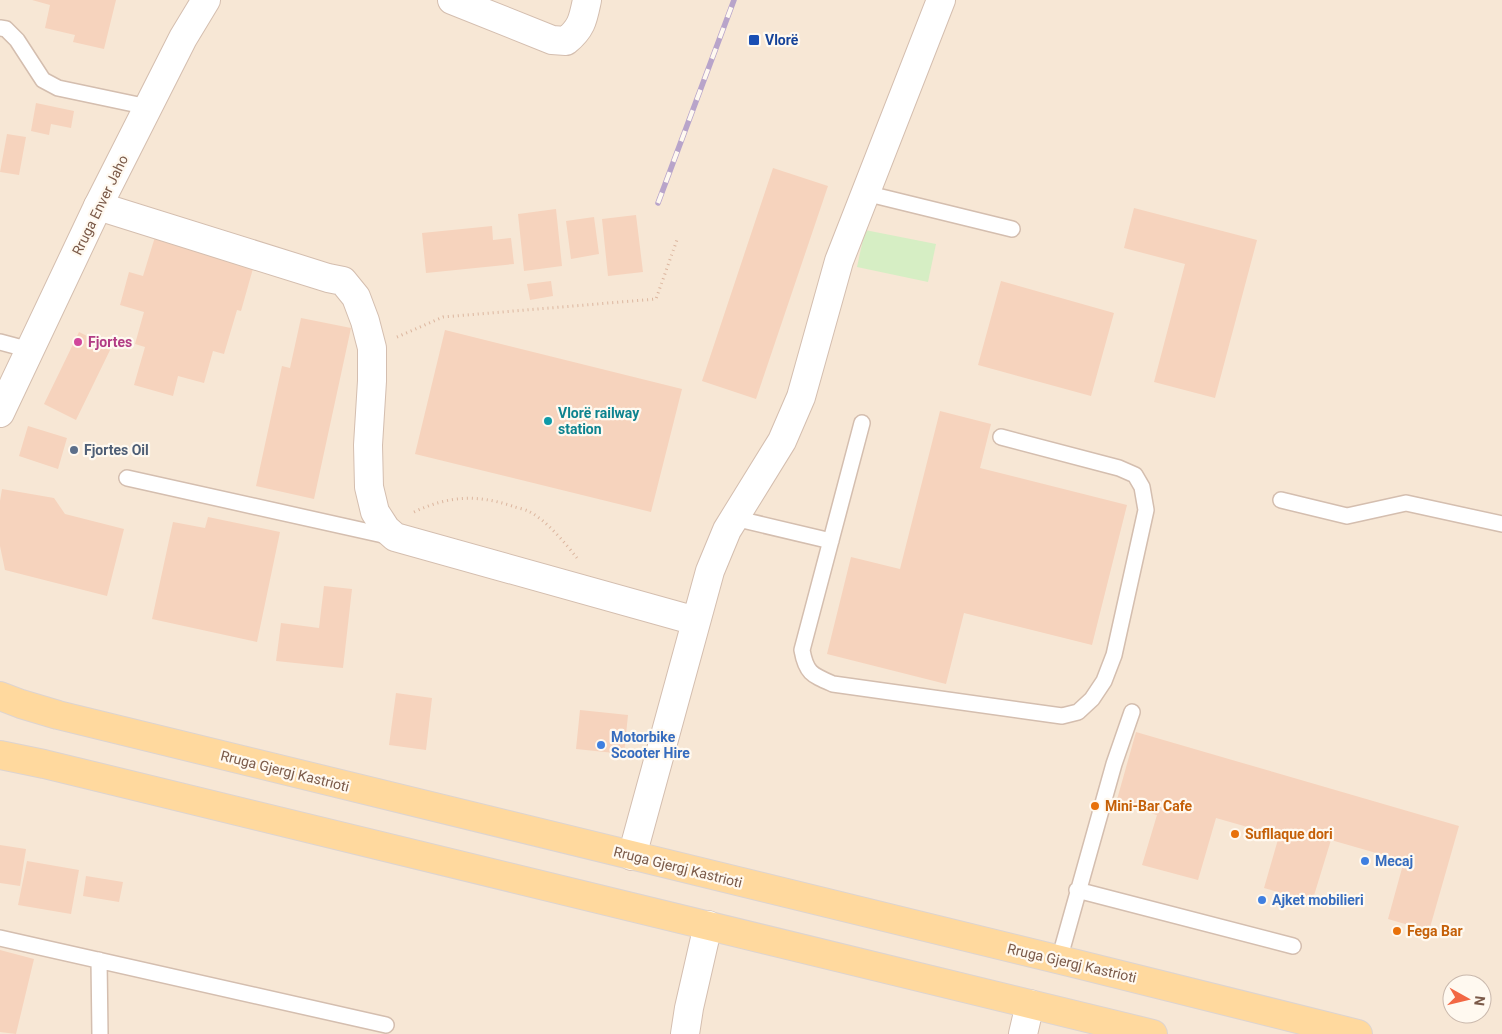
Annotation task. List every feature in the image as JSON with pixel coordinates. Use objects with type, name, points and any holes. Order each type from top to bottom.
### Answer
[{"type":"main road","name":"Rruga Gjergj Kastrioti","points":[[0,696],[58,715],[1358,1034]]},
{"type":"main road","points":[[0,755],[44,764],[1153,1034]]},
{"type":"street","name":"Rruga Enver Jaho","points":[[0,413],[98,206],[183,38],[206,0]]},
{"type":"street","points":[[452,0],[552,40],[566,41],[577,32],[583,18],[587,0]]},
{"type":"street","points":[[632,856],[710,571],[727,530],[782,441],[801,397],[839,261],[941,0]]},
{"type":"street","points":[[98,206],[328,278],[343,281],[356,297],[372,348],[368,445],[369,487],[375,512],[390,533],[696,621]]},
{"type":"street","points":[[685,1034],[689,1008],[708,926]]},
{"type":"street","points":[[1023,1034],[1030,1004]]},
{"type":"lane","points":[[0,28],[6,29],[17,40],[42,80],[58,88],[148,107]]},
{"type":"lane","points":[[864,193],[1012,229]]},
{"type":"lane","points":[[0,342],[30,350]]},
{"type":"lane","points":[[862,423],[802,650],[804,661],[814,676],[833,684],[1062,716],[1078,712],[1092,699],[1104,681],[1114,655],[1146,510],[1142,487],[1135,475],[1119,468],[1001,437]]},
{"type":"lane","points":[[127,478],[390,533]]},
{"type":"lane","points":[[1280,500],[1346,516],[1406,502],[1502,524]]},
{"type":"lane","points":[[734,518],[831,541]]},
{"type":"lane","points":[[1059,960],[1077,890],[1114,764],[1132,712]]},
{"type":"lane","points":[[1077,890],[1293,946]]},
{"type":"lane","points":[[0,938],[386,1024]]},
{"type":"lane","points":[[99,960],[100,1034]]},
{"type":"path","points":[[372,348],[443,317],[656,299],[678,237]]},
{"type":"path","points":[[390,533],[416,511],[447,500],[476,497],[530,512],[551,528],[578,560]]},
{"type":"shaded area","points":[[0,0],[1502,0],[1502,1034],[0,1034]]},
{"type":"green space","points":[[865,230],[936,244],[928,282],[857,267]]},
{"type":"building","points":[[32,0],[116,0],[104,49],[73,42],[75,35],[45,28],[50,5]]},
{"type":"building","points":[[36,103],[74,111],[71,128],[51,124],[49,135],[31,131]]},
{"type":"building","points":[[7,134],[26,137],[19,175],[0,172]]},
{"type":"building","points":[[773,168],[828,186],[756,399],[702,381]]},
{"type":"building","points":[[1134,208],[1257,240],[1215,398],[1154,382],[1185,264],[1124,248]]},
{"type":"building","points":[[556,209],[562,266],[524,271],[518,214]]},
{"type":"building","points":[[636,215],[643,272],[608,276],[602,219]]},
{"type":"building","points":[[594,217],[599,254],[571,259],[566,221]]},
{"type":"building","points":[[492,226],[493,240],[511,238],[514,264],[426,273],[422,233]]},
{"type":"building","points":[[155,237],[254,265],[241,311],[237,310],[224,354],[213,351],[204,383],[178,376],[173,396],[134,385],[145,347],[135,344],[144,312],[120,305],[129,272],[143,276]]},
{"type":"building","points":[[551,281],[553,296],[530,300],[527,284]]},
{"type":"building","points":[[1001,281],[1114,313],[1091,396],[978,365]]},
{"type":"building","points":[[301,318],[351,328],[314,499],[256,486],[282,366],[290,368]]},
{"type":"building","name":"Vlorë railway station","points":[[445,330],[682,389],[651,512],[415,454]]},
{"type":"building","points":[[79,332],[111,348],[76,420],[44,404]]},
{"type":"building","points":[[940,411],[991,424],[980,468],[1127,505],[1092,645],[964,613],[946,684],[827,654],[851,557],[900,569]]},
{"type":"building","points":[[28,426],[67,438],[58,469],[19,456]]},
{"type":"building","points":[[2,489],[54,498],[65,514],[124,529],[107,596],[5,570],[0,546],[0,501]]},
{"type":"building","points":[[208,517],[280,532],[257,642],[152,619],[173,522],[205,528]]},
{"type":"building","points":[[324,586],[352,589],[343,668],[276,661],[281,623],[319,628]]},
{"type":"building","points":[[396,693],[432,698],[426,750],[389,745]]},
{"type":"building","points":[[580,710],[628,715],[624,754],[576,749]]},
{"type":"building","points":[[1136,732],[1459,826],[1429,931],[1388,919],[1404,861],[1331,840],[1312,902],[1264,888],[1279,836],[1216,818],[1198,880],[1142,865],[1157,815],[1116,803]]},
{"type":"building","points":[[0,845],[26,849],[20,886],[0,883]]},
{"type":"building","points":[[27,861],[79,870],[71,914],[18,905]]},
{"type":"building","points":[[86,876],[123,882],[119,902],[83,896]]},
{"type":"building","points":[[0,950],[34,959],[16,1034],[0,1032]]},
{"type":"railway","points":[[658,203],[734,0]]},
{"type":"place","name":"Vlorë","points":[[754,40]]},
{"type":"place","name":"Fjortes","points":[[78,342]]},
{"type":"place","name":"Vlorë railway station","points":[[548,421]]},
{"type":"place","name":"Fjortes Oil","points":[[74,450]]},
{"type":"place","name":"Motorbike Scooter Hire","points":[[601,745]]},
{"type":"place","name":"Mini-Bar Cafe","points":[[1095,806]]},
{"type":"place","name":"Sufllaque dori","points":[[1235,834]]},
{"type":"place","name":"Mecaj","points":[[1365,861]]},
{"type":"place","name":"Ajket mobilieri","points":[[1262,900]]},
{"type":"place","name":"Fega Bar","points":[[1397,931]]}]
